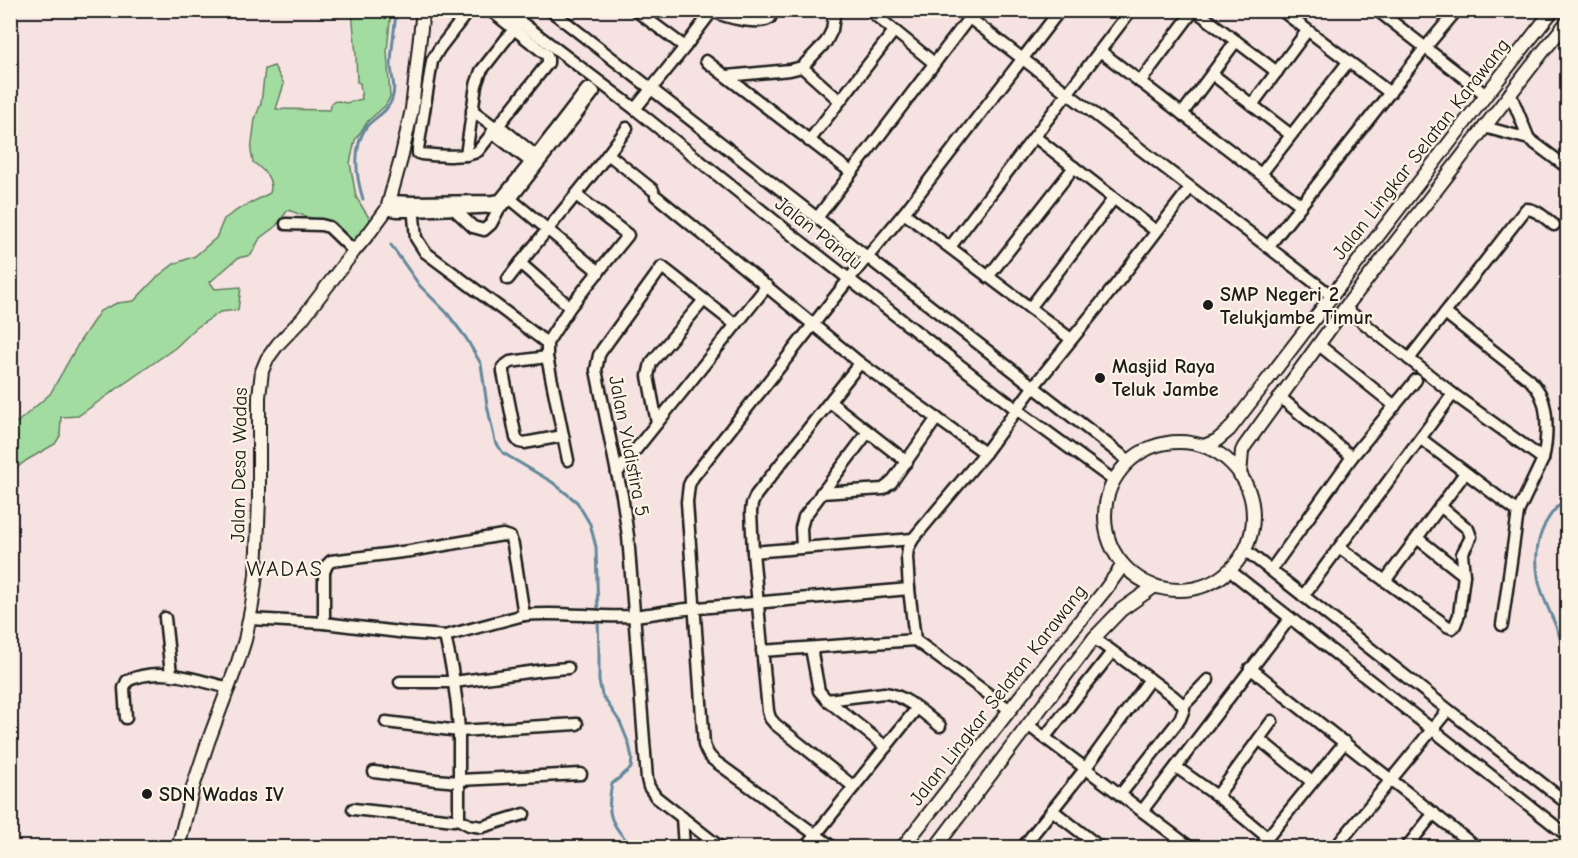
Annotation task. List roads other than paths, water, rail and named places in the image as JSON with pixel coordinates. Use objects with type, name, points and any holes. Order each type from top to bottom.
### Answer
[{"type":"main road","name":"Jalan Desa Wadas","points":[[178,848],[193,787],[238,662],[249,619],[256,575],[259,397],[262,371],[267,359],[278,344],[302,318],[370,232],[388,205],[412,109],[423,10]]},
{"type":"main road","name":"Jalan Lingkar Selatan Karawang","points":[[1204,446],[1229,430],[1553,10]]},
{"type":"main road","name":"Jalan Lingkar Selatan Karawang","points":[[1240,475],[1244,447],[1345,308],[1568,21]]},
{"type":"main road","points":[[1178,442],[1204,446],[1223,456],[1240,475],[1248,490],[1253,510],[1251,530],[1245,550],[1229,570],[1212,582],[1191,589],[1170,589],[1155,586],[1123,565],[1110,546],[1104,524],[1106,501],[1113,480],[1129,461],[1152,447],[1178,442]]},
{"type":"main road","name":"Jalan Lingkar Selatan Karawang","points":[[902,848],[1106,590],[1123,565]]},
{"type":"main road","name":"Jalan Lingkar Selatan Karawang","points":[[935,848],[1094,638],[1121,610],[1155,586]]},
{"type":"street","points":[[469,10],[432,61],[418,153],[474,154],[548,61],[547,55],[490,10]]},
{"type":"street","name":"Jalan Pandu","points":[[505,10],[1016,409],[1113,480]]},
{"type":"street","name":"Jalan Pandu","points":[[550,10],[1129,461]]},
{"type":"street","points":[[635,10],[685,47]]},
{"type":"street","points":[[635,110],[711,11],[767,21],[772,10]]},
{"type":"street","points":[[727,76],[802,67],[826,42],[832,30],[835,10]]},
{"type":"street","points":[[869,10],[934,63]]},
{"type":"street","points":[[959,10],[972,14],[1023,60],[1332,296]]},
{"type":"street","points":[[834,848],[710,758],[707,753],[704,745],[694,608],[687,502],[689,485],[849,279],[904,213],[1060,10]]},
{"type":"street","points":[[950,248],[1131,10]]},
{"type":"street","points":[[1140,82],[1194,10],[1277,72]]},
{"type":"street","points":[[1281,10],[1390,93]]},
{"type":"street","points":[[1377,10],[1486,95]]},
{"type":"street","points":[[1268,248],[1457,10]]},
{"type":"street","points":[[817,218],[972,14]]},
{"type":"street","points":[[466,155],[476,86],[481,71],[514,28]]},
{"type":"street","points":[[809,141],[894,31]]},
{"type":"street","points":[[1252,105],[1307,31]]},
{"type":"street","points":[[1182,114],[1236,41]]},
{"type":"street","points":[[1100,51],[1301,205]]},
{"type":"street","points":[[706,61],[851,172]]},
{"type":"street","points":[[1261,174],[1348,62]]},
{"type":"street","points":[[802,67],[840,101]]},
{"type":"street","points":[[1212,74],[1291,135]]},
{"type":"street","points":[[1510,93],[1529,140]]},
{"type":"street","points":[[458,206],[473,227],[484,230],[491,224],[503,200],[584,99]]},
{"type":"street","points":[[472,110],[536,161]]},
{"type":"street","points":[[1484,127],[1529,140],[1568,168]]},
{"type":"street","points":[[508,279],[627,128]]},
{"type":"street","points":[[1035,137],[1156,231]]},
{"type":"street","points":[[608,154],[860,363],[985,453]]},
{"type":"street","points":[[988,277],[1074,167]]},
{"type":"street","points":[[915,640],[907,556],[913,539],[985,453],[1016,409],[1190,188]]},
{"type":"street","points":[[568,460],[547,357],[547,343],[570,307],[628,236],[576,195]]},
{"type":"street","points":[[1030,308],[1114,198]]},
{"type":"street","points":[[388,205],[458,206],[503,200],[547,230],[599,272]]},
{"type":"street","points":[[413,207],[416,238],[426,252],[547,343]]},
{"type":"street","points":[[1409,359],[1526,209],[1535,211],[1554,225]]},
{"type":"street","points":[[904,213],[1071,339]]},
{"type":"street","points":[[286,224],[329,227],[354,251]]},
{"type":"street","points":[[520,263],[570,307]]},
{"type":"street","name":"Jalan Yudistira 5","points":[[704,300],[662,267],[602,350],[596,370],[627,526],[647,779],[656,797],[721,848]]},
{"type":"street","points":[[617,473],[767,286]]},
{"type":"street","points":[[657,423],[648,376],[651,363],[704,300],[736,325]]},
{"type":"street","points":[[1345,308],[1453,394],[1543,459]]},
{"type":"street","points":[[1445,313],[1530,380],[1540,393],[1545,408],[1546,444],[1543,459],[1518,512],[1502,625]]},
{"type":"street","points":[[1319,345],[1395,406]]},
{"type":"street","points":[[547,357],[510,362],[503,367],[516,438],[519,442],[524,443],[563,436]]},
{"type":"street","points":[[854,787],[770,718],[757,602],[751,512],[756,495],[860,363]]},
{"type":"street","points":[[1271,570],[1352,458],[1416,380]]},
{"type":"street","points":[[1303,596],[1453,394]]},
{"type":"street","points":[[1281,398],[1352,458]]},
{"type":"street","points":[[830,402],[907,462]]},
{"type":"street","points":[[821,493],[883,489],[891,483],[907,462],[937,418]]},
{"type":"street","points":[[802,548],[801,528],[804,517],[868,432]]},
{"type":"street","points":[[1420,439],[1518,512]]},
{"type":"street","points":[[1385,581],[1465,473]]},
{"type":"street","points":[[1340,548],[1450,628],[1454,627],[1458,620],[1464,575],[1462,554],[1471,537],[1470,531],[1440,506]]},
{"type":"street","points":[[324,623],[324,572],[331,561],[410,551],[502,535],[510,537],[513,545],[524,615]]},
{"type":"street","points":[[1417,538],[1464,575]]},
{"type":"street","points":[[753,552],[913,539]]},
{"type":"street","points":[[1245,550],[1568,804]]},
{"type":"street","points":[[1229,570],[1568,836]]},
{"type":"street","points":[[249,619],[324,623],[445,636],[524,615],[635,616],[694,608],[909,589]]},
{"type":"street","points":[[165,618],[171,674]]},
{"type":"street","points":[[1142,811],[1290,618]]},
{"type":"street","points":[[445,636],[454,682],[459,731],[458,819]]},
{"type":"street","points":[[1094,638],[1173,696],[1183,706],[1184,712],[1120,795]]},
{"type":"street","points":[[762,651],[915,640],[1010,710]]},
{"type":"street","points":[[811,648],[819,691],[886,747]]},
{"type":"street","points":[[1045,737],[1112,651]]},
{"type":"street","points":[[400,682],[454,682],[568,668]]},
{"type":"street","points":[[1250,668],[1477,848]]},
{"type":"street","points":[[126,718],[124,688],[127,681],[132,678],[171,674],[229,688]]},
{"type":"street","points":[[1022,848],[1150,679]]},
{"type":"street","points":[[1183,706],[1208,680]]},
{"type":"street","points":[[827,700],[892,694],[917,708],[940,726]]},
{"type":"street","points":[[805,848],[917,708]]},
{"type":"street","points":[[1335,848],[1448,710]]},
{"type":"street","points":[[1217,796],[1272,721]]},
{"type":"street","points":[[386,722],[459,731],[577,724]]},
{"type":"street","points":[[1028,725],[1191,848]]},
{"type":"street","points":[[1259,739],[1312,782]]},
{"type":"street","points":[[1259,848],[1345,742]]},
{"type":"street","points":[[1176,767],[1217,796],[1267,837]]},
{"type":"street","points":[[374,771],[459,781],[580,774]]},
{"type":"street","points":[[353,809],[458,819],[469,825],[482,827],[524,814]]},
{"type":"street","points":[[1052,810],[1086,843],[1101,848]]},
{"type":"street","points":[[1406,848],[1434,813]]},
{"type":"street","points":[[682,817],[684,848]]},
{"type":"waterway","points":[[363,199],[357,172],[357,152],[367,126],[388,107],[393,95],[391,60],[396,10]]},
{"type":"waterway","points":[[391,245],[420,286],[447,313],[466,338],[481,364],[495,441],[503,453],[552,482],[577,502],[590,524],[596,547],[598,613]]},
{"type":"waterway","points":[[1568,293],[1564,336],[1568,358]]},
{"type":"waterway","points":[[1568,498],[1559,505],[1541,532],[1537,554],[1539,582],[1568,659]]},
{"type":"waterway","points":[[598,619],[599,681],[602,695],[620,722],[632,758],[631,768],[612,784],[610,812],[615,826],[633,848]]},
{"type":"place","name":"SMP Negeri 2 Telukjambe Timur","points":[[1208,305]]},
{"type":"place","name":"Masjid Raya Teluk Jambe","points":[[1100,378]]},
{"type":"place","name":"SDN Wadas IV","points":[[147,794]]},
{"type":"district","name":"WADAS","points":[[285,569]]}]
